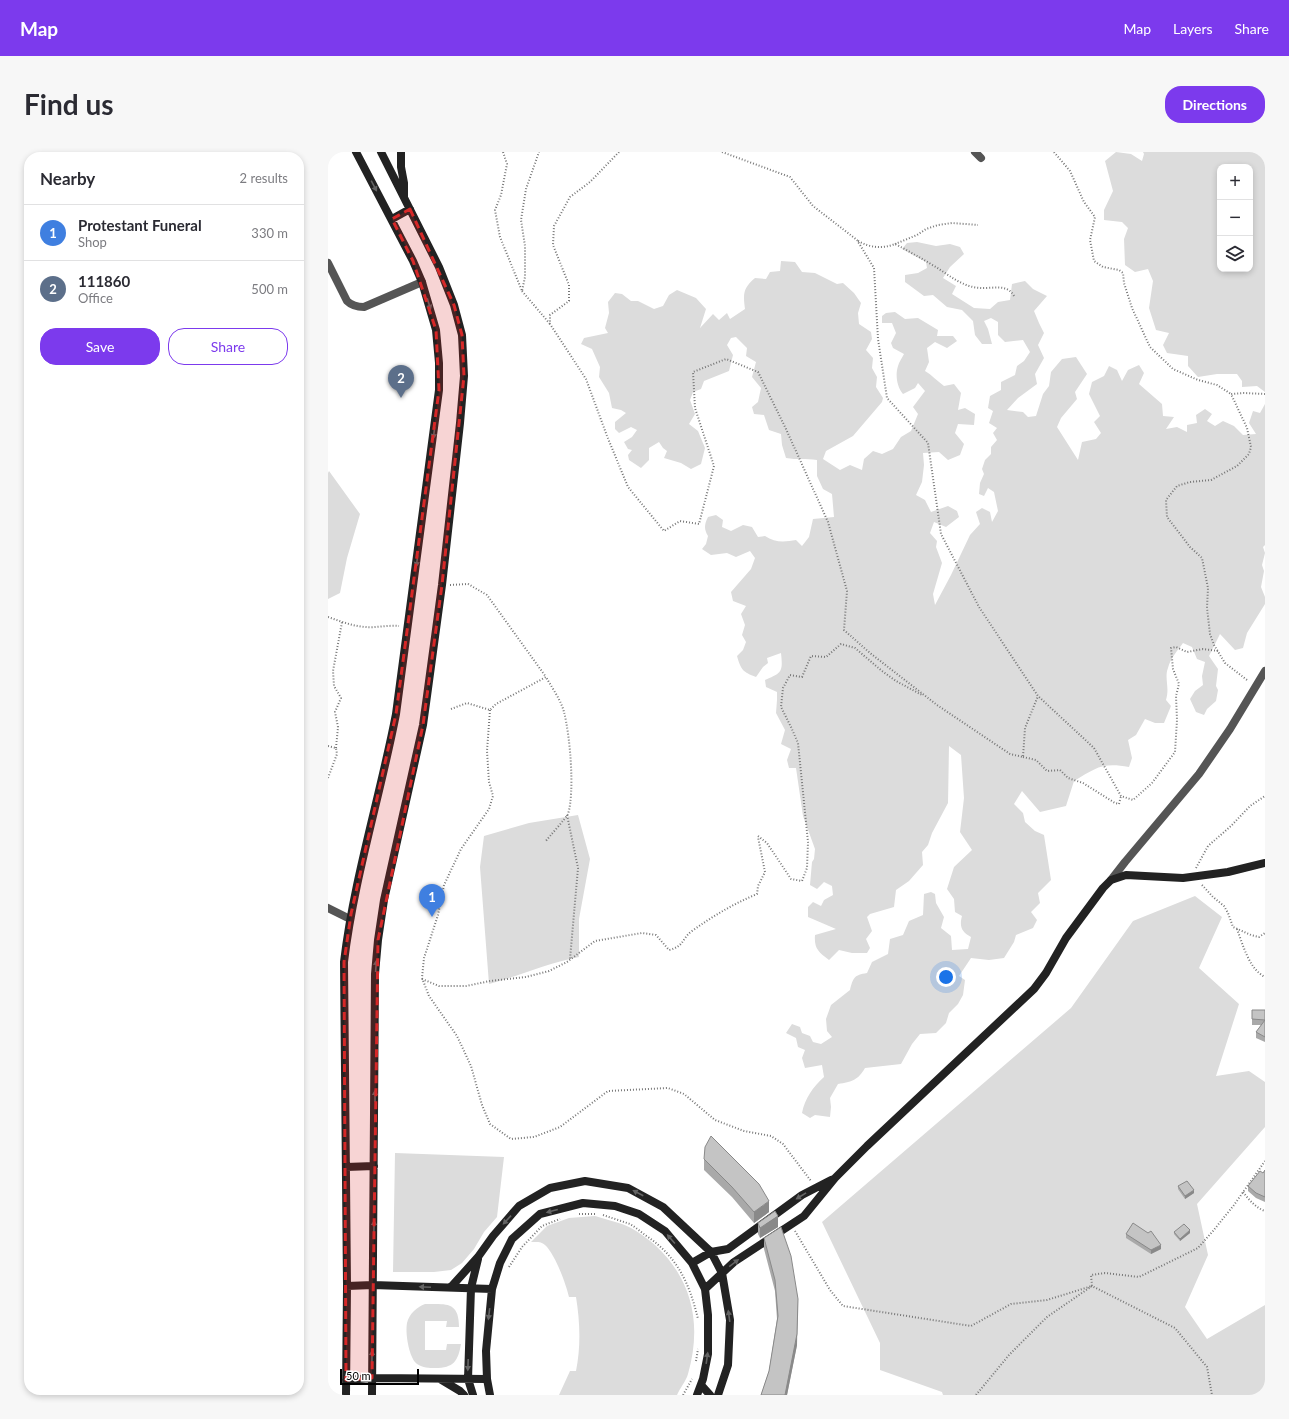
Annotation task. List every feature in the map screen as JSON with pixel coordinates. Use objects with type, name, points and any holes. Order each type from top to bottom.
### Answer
[{"type":"main road","points":[[346,1395],[347,1286],[344,962],[350,919],[396,714],[439,390],[439,363],[436,330],[422,282],[392,219],[356,152]]},
{"type":"main road","points":[[372,1395],[375,974],[378,940],[384,900],[423,725],[442,585],[464,376],[462,335],[454,305],[439,267],[382,152]]},
{"type":"main road","points":[[401,152],[400,158],[404,183],[404,197]]},
{"type":"main road","points":[[392,219],[410,209]]},
{"type":"main road","points":[[705,1289],[734,1262],[804,1216],[835,1178],[867,1146],[1034,989],[1046,973],[1066,938],[1103,888],[1111,880],[1126,875],[1183,878],[1228,872],[1265,863]]},
{"type":"main road","points":[[346,1166],[374,1166]]},
{"type":"main road","points":[[692,1263],[711,1252],[728,1249],[802,1195],[835,1178]]},
{"type":"main road","points":[[451,1287],[478,1257],[492,1236],[520,1206],[550,1188],[585,1181],[628,1188],[663,1207],[711,1252],[722,1273],[730,1320],[728,1364],[718,1395]]},
{"type":"main road","points":[[490,1395],[487,1379],[486,1351],[492,1289],[500,1263],[512,1239],[540,1214],[583,1202],[615,1206],[639,1214],[665,1231],[692,1263],[705,1289],[708,1315],[708,1354],[701,1385],[697,1395]]},
{"type":"main road","points":[[473,1395],[468,1379],[471,1288],[478,1257]]},
{"type":"main road","points":[[347,1286],[373,1285],[492,1289]]},
{"type":"main road","points":[[346,1380],[372,1378],[487,1379]]},
{"type":"main road","points":[[440,1379],[464,1395]]},
{"type":"main road","points":[[701,1385],[710,1395]]},
{"type":"street","points":[[328,263],[347,301],[351,305],[357,307],[364,307],[422,282]]},
{"type":"street","points":[[1111,880],[1199,774],[1230,729],[1265,671]]},
{"type":"street","points":[[328,908],[350,919]]},
{"type":"path","points":[[503,152],[507,164],[496,210],[500,237],[522,292],[550,324],[586,379],[628,487],[664,531],[680,521],[698,524],[714,466],[694,408],[693,372],[726,359],[758,372],[786,428],[828,522],[847,591],[844,630],[870,653],[928,698],[1010,754],[1036,760],[1047,771],[1060,770],[1068,778],[1083,783],[1119,804],[1121,796],[1094,748],[1038,696],[979,607],[941,534],[928,443],[887,398],[878,339],[874,268],[857,240]]},
{"type":"path","points":[[522,292],[525,277],[525,246],[521,220],[526,189],[539,152]]},
{"type":"path","points":[[550,324],[550,315],[569,301],[569,285],[553,245],[554,226],[570,197],[590,182],[619,152]]},
{"type":"path","points":[[722,152],[790,178],[813,206],[857,240],[868,246],[885,248],[938,225],[952,223],[978,225]]},
{"type":"path","points":[[1054,152],[1070,171],[1084,202],[1095,217],[1090,240],[1094,261],[1103,267],[1119,270],[1123,273],[1124,283],[1132,308],[1150,347],[1173,369],[1198,380],[1216,385],[1230,394],[1247,428],[1251,447],[1249,454],[1237,466],[1211,480],[1190,482],[1177,486],[1166,500],[1167,517],[1190,547],[1202,558],[1208,588],[1207,608],[1210,634],[1225,663],[1247,680]]},
{"type":"path","points":[[895,244],[966,285],[979,288],[1002,287],[1011,291],[1014,296]]},
{"type":"path","points":[[1230,394],[1265,394]]},
{"type":"path","points":[[442,585],[468,584],[487,595],[546,677],[564,711],[568,731],[571,779],[570,803],[567,815],[578,868],[570,960]]},
{"type":"path","points":[[328,617],[366,628],[386,625],[408,628]]},
{"type":"path","points":[[328,778],[337,754],[336,748],[338,727],[335,712],[341,698],[334,686],[334,671],[342,622]]},
{"type":"path","points":[[422,978],[439,986],[466,986],[490,981],[526,977],[549,971],[570,960],[595,941],[642,933],[656,935],[670,950],[678,948],[690,932],[717,913],[757,894],[758,886],[765,872],[758,836],[767,843],[791,879],[802,881],[807,868],[808,842],[798,743],[792,727],[781,707],[783,688],[790,675],[802,677],[811,656],[826,656],[841,644],[855,648],[896,681],[928,698]]},
{"type":"path","points":[[1121,796],[1134,800],[1152,783],[1174,752],[1177,720],[1176,696],[1179,684],[1173,669],[1171,648],[1176,647],[1187,652],[1203,649],[1218,651]]},
{"type":"path","points":[[546,677],[496,704],[490,710],[487,751],[489,782],[493,796],[489,809],[461,849],[444,885],[438,915],[424,958],[422,978],[429,996],[457,1036],[471,1066],[482,1105],[490,1124],[511,1139],[534,1137],[560,1127],[608,1091],[668,1088],[684,1094],[715,1120],[744,1131],[771,1136],[783,1144],[816,1188]]},
{"type":"path","points":[[1023,757],[1025,728],[1038,696]]},
{"type":"path","points":[[451,709],[467,703],[490,710]]},
{"type":"path","points":[[328,746],[336,748]]},
{"type":"path","points":[[1265,796],[1250,806],[1231,826],[1208,846],[1194,871],[1194,876],[1213,897],[1224,906],[1233,927],[1259,937],[1265,933]]},
{"type":"path","points":[[544,842],[567,815]]},
{"type":"path","points":[[1237,929],[1253,967],[1260,975],[1265,977]]},
{"type":"path","points":[[1092,1286],[1091,1275],[1104,1273],[1139,1278],[1198,1248],[1213,1231],[1265,1161]]},
{"type":"path","points":[[1243,1192],[1253,1203],[1265,1211]]},
{"type":"path","points":[[573,1214],[602,1214],[630,1225],[660,1244],[677,1265],[686,1282],[693,1298],[699,1321]]},
{"type":"path","points":[[495,1278],[510,1266],[522,1247],[542,1226],[566,1217]]},
{"type":"path","points":[[791,1225],[830,1290],[843,1306],[971,1326],[1011,1304],[1047,1300],[1092,1286],[1175,1328],[1207,1367],[1212,1395]]},
{"type":"path","points":[[976,1395],[1009,1355],[1047,1317],[1092,1286]]},
{"type":"path","points":[[696,1363],[698,1342]]},
{"type":"path","points":[[683,1395],[694,1377]]},
{"type":"highlighted area","points":[[410,209],[454,305],[462,335],[464,376],[442,585],[423,725],[378,940],[372,1378],[346,1380],[344,962],[351,914],[396,714],[439,390],[436,330],[413,261],[392,219]]},
{"type":"shaded area","points":[[1116,152],[1131,154],[1142,161],[1144,154],[1143,152],[1265,152],[1265,392],[1257,386],[1242,387],[1242,381],[1237,374],[1217,374],[1198,377],[1188,366],[1188,356],[1167,353],[1163,345],[1169,333],[1156,330],[1149,308],[1153,281],[1148,269],[1135,272],[1125,265],[1124,239],[1128,228],[1122,222],[1104,220],[1104,210],[1113,191],[1105,161]]},
{"type":"shaded area","points":[[917,242],[936,246],[950,244],[960,247],[964,254],[950,267],[943,278],[956,286],[952,294],[974,308],[990,309],[998,302],[1010,300],[1012,284],[1025,281],[1033,289],[1047,296],[1034,311],[1044,333],[1038,345],[1044,358],[1035,374],[1037,384],[1018,398],[1007,410],[1023,412],[1028,417],[1036,416],[1043,394],[1049,386],[1051,372],[1062,359],[1076,357],[1087,374],[1075,392],[1077,399],[1061,418],[1057,427],[1078,460],[1082,442],[1096,439],[1101,433],[1094,422],[1100,416],[1089,394],[1092,382],[1104,376],[1109,366],[1117,370],[1122,381],[1128,370],[1139,365],[1144,373],[1139,384],[1162,404],[1163,416],[1174,417],[1166,429],[1177,427],[1187,432],[1187,425],[1197,423],[1196,415],[1205,409],[1212,414],[1207,421],[1215,426],[1223,421],[1234,426],[1243,435],[1256,434],[1249,423],[1253,411],[1260,413],[1265,404],[1265,545],[1263,547],[1265,553],[1262,565],[1264,571],[1261,587],[1265,597],[1265,604],[1247,633],[1243,648],[1235,650],[1220,634],[1209,656],[1218,669],[1216,686],[1218,690],[1216,701],[1207,709],[1204,715],[1196,712],[1190,699],[1195,691],[1203,685],[1202,676],[1205,662],[1197,659],[1192,647],[1183,643],[1172,658],[1167,672],[1166,700],[1171,706],[1164,723],[1155,723],[1145,719],[1136,735],[1128,740],[1132,758],[1129,767],[1112,765],[1100,767],[1094,770],[1074,781],[1066,806],[1040,812],[1022,791],[1014,804],[1023,813],[1025,822],[1035,831],[1044,835],[1051,880],[1038,893],[1040,903],[1031,912],[1037,920],[1033,928],[1016,935],[1014,942],[1004,958],[989,960],[971,958],[959,976],[965,980],[963,995],[958,1004],[949,1013],[946,1023],[936,1033],[920,1034],[912,1044],[901,1064],[865,1068],[854,1080],[838,1084],[830,1098],[830,1117],[815,1115],[810,1118],[802,1113],[805,1102],[810,1093],[824,1077],[822,1065],[805,1068],[802,1058],[805,1050],[798,1047],[796,1038],[786,1033],[792,1024],[800,1027],[802,1033],[810,1036],[813,1042],[821,1044],[832,1037],[827,1031],[826,1019],[831,1005],[850,990],[852,983],[857,976],[867,973],[872,962],[888,954],[890,939],[903,935],[909,921],[923,915],[924,894],[931,892],[935,894],[936,903],[944,917],[941,928],[951,936],[952,950],[968,949],[971,937],[962,929],[962,916],[955,912],[954,899],[947,889],[954,867],[972,850],[960,832],[964,798],[961,755],[949,746],[948,803],[932,833],[928,845],[922,852],[923,865],[909,881],[896,890],[894,907],[870,914],[867,917],[872,931],[866,939],[870,948],[867,953],[852,953],[839,950],[829,960],[822,955],[816,947],[815,935],[836,929],[808,917],[808,907],[813,902],[821,906],[824,900],[833,895],[832,886],[824,882],[817,889],[810,885],[815,849],[803,816],[796,768],[789,768],[787,760],[791,749],[781,744],[785,730],[776,713],[777,692],[766,687],[765,680],[775,676],[780,671],[782,664],[781,653],[767,658],[768,663],[756,677],[743,670],[737,656],[743,650],[746,642],[742,635],[745,625],[741,614],[746,606],[733,601],[731,592],[751,569],[755,558],[750,551],[736,557],[727,553],[711,555],[702,549],[706,544],[708,536],[705,525],[708,517],[716,515],[723,520],[722,527],[731,531],[743,525],[752,527],[758,537],[765,536],[773,540],[780,541],[796,540],[802,546],[809,537],[813,519],[834,517],[832,494],[823,489],[817,476],[817,460],[786,458],[782,445],[781,434],[769,430],[764,415],[754,414],[752,407],[758,402],[761,388],[752,377],[756,362],[746,356],[747,348],[736,337],[731,338],[727,345],[733,355],[729,371],[704,381],[701,389],[693,392],[690,400],[695,414],[689,424],[698,431],[705,448],[701,464],[691,469],[681,463],[664,458],[667,451],[659,442],[649,448],[649,460],[641,468],[629,460],[628,455],[632,450],[628,449],[624,442],[632,437],[637,430],[631,427],[619,433],[615,429],[615,422],[626,413],[612,408],[609,393],[599,377],[600,367],[592,349],[581,344],[584,338],[608,333],[605,328],[609,313],[608,302],[615,293],[622,294],[631,301],[638,301],[654,309],[663,306],[669,295],[677,290],[696,298],[706,309],[700,328],[713,314],[719,320],[727,313],[730,319],[745,309],[744,295],[748,285],[755,278],[766,279],[770,272],[780,271],[781,261],[795,262],[802,272],[815,273],[837,284],[843,283],[854,293],[861,303],[858,313],[859,324],[871,332],[872,339],[866,350],[873,358],[872,368],[877,377],[876,387],[883,398],[882,402],[853,436],[826,451],[823,459],[840,470],[850,465],[862,470],[864,459],[873,451],[882,454],[893,449],[901,437],[911,431],[918,414],[913,407],[925,391],[918,383],[915,388],[903,394],[901,391],[898,384],[897,370],[898,364],[904,354],[893,348],[891,343],[896,333],[892,323],[882,323],[882,316],[886,313],[895,312],[905,319],[918,318],[938,330],[937,336],[953,336],[957,341],[947,348],[935,342],[927,348],[929,362],[925,371],[944,386],[954,384],[961,393],[958,410],[965,408],[975,414],[974,425],[958,424],[955,433],[964,444],[960,455],[948,460],[939,452],[923,453],[924,465],[922,482],[916,495],[925,500],[931,512],[948,506],[957,511],[959,517],[946,527],[934,522],[930,533],[937,541],[936,547],[942,563],[933,594],[935,605],[970,535],[980,524],[976,512],[982,508],[990,512],[992,522],[998,511],[994,492],[988,488],[984,496],[979,494],[980,483],[984,474],[982,469],[985,460],[991,454],[991,447],[997,440],[993,433],[997,428],[989,423],[993,411],[988,408],[990,396],[1001,390],[1001,382],[1015,375],[1017,366],[1024,361],[1030,352],[1023,340],[1005,342],[998,335],[998,322],[991,318],[984,321],[992,344],[982,344],[975,335],[973,321],[962,310],[947,307],[933,295],[924,296],[905,282],[905,275],[918,273],[927,268],[926,262],[902,249],[907,243]]},
{"type":"shaded area","points":[[329,471],[360,514],[347,558],[340,593],[328,599],[328,473]]},
{"type":"shaded area","points":[[578,815],[590,859],[579,919],[579,957],[489,984],[480,867],[484,836],[529,823]]},
{"type":"shaded area","points":[[1195,896],[1222,917],[1199,968],[1239,1004],[1216,1076],[1249,1071],[1265,1082],[1265,1127],[1197,1204],[1208,1255],[1185,1307],[1207,1339],[1265,1305],[1265,1395],[943,1395],[942,1392],[880,1370],[880,1343],[822,1222],[1071,1008],[1133,921]]},
{"type":"shaded area","points":[[395,1153],[504,1157],[497,1217],[484,1232],[474,1249],[462,1263],[451,1270],[434,1272],[393,1272]]},
{"type":"shaded area","points":[[595,1216],[626,1226],[639,1233],[655,1245],[668,1259],[686,1288],[694,1321],[694,1338],[688,1374],[677,1395],[559,1395],[570,1371],[576,1371],[579,1352],[579,1334],[576,1297],[569,1297],[560,1270],[549,1249],[542,1243],[531,1242],[547,1226],[569,1218]]},
{"type":"shaded area","points":[[425,1304],[445,1304],[454,1308],[457,1312],[459,1327],[446,1327],[447,1321],[425,1321],[425,1350],[446,1350],[447,1344],[461,1344],[456,1359],[447,1367],[426,1368],[414,1361],[410,1351],[408,1345],[407,1323],[414,1311]]},
{"type":"building","points":[[1252,1010],[1265,1010],[1265,1020],[1252,1019]]},
{"type":"building","points":[[1265,1020],[1265,1037],[1256,1032]]},
{"type":"building","points":[[711,1136],[759,1184],[769,1201],[754,1212],[704,1159],[705,1147]]},
{"type":"building","points":[[1265,1170],[1265,1197],[1256,1193],[1248,1186],[1260,1171],[1263,1173]]},
{"type":"building","points":[[1187,1181],[1194,1190],[1185,1196],[1178,1186]]},
{"type":"building","points":[[775,1211],[778,1216],[760,1228],[758,1223]]},
{"type":"building","points":[[1133,1223],[1148,1233],[1151,1231],[1161,1245],[1151,1250],[1126,1234]]},
{"type":"building","points":[[1184,1224],[1190,1230],[1180,1239],[1174,1232]]},
{"type":"building","points":[[781,1227],[791,1256],[798,1299],[797,1334],[785,1395],[761,1395],[769,1371],[778,1316],[775,1280],[764,1238]]},
{"type":"place","name":"111860","points":[[401,398]]},
{"type":"place","name":"Protestant Funeral","points":[[432,917]]}]
